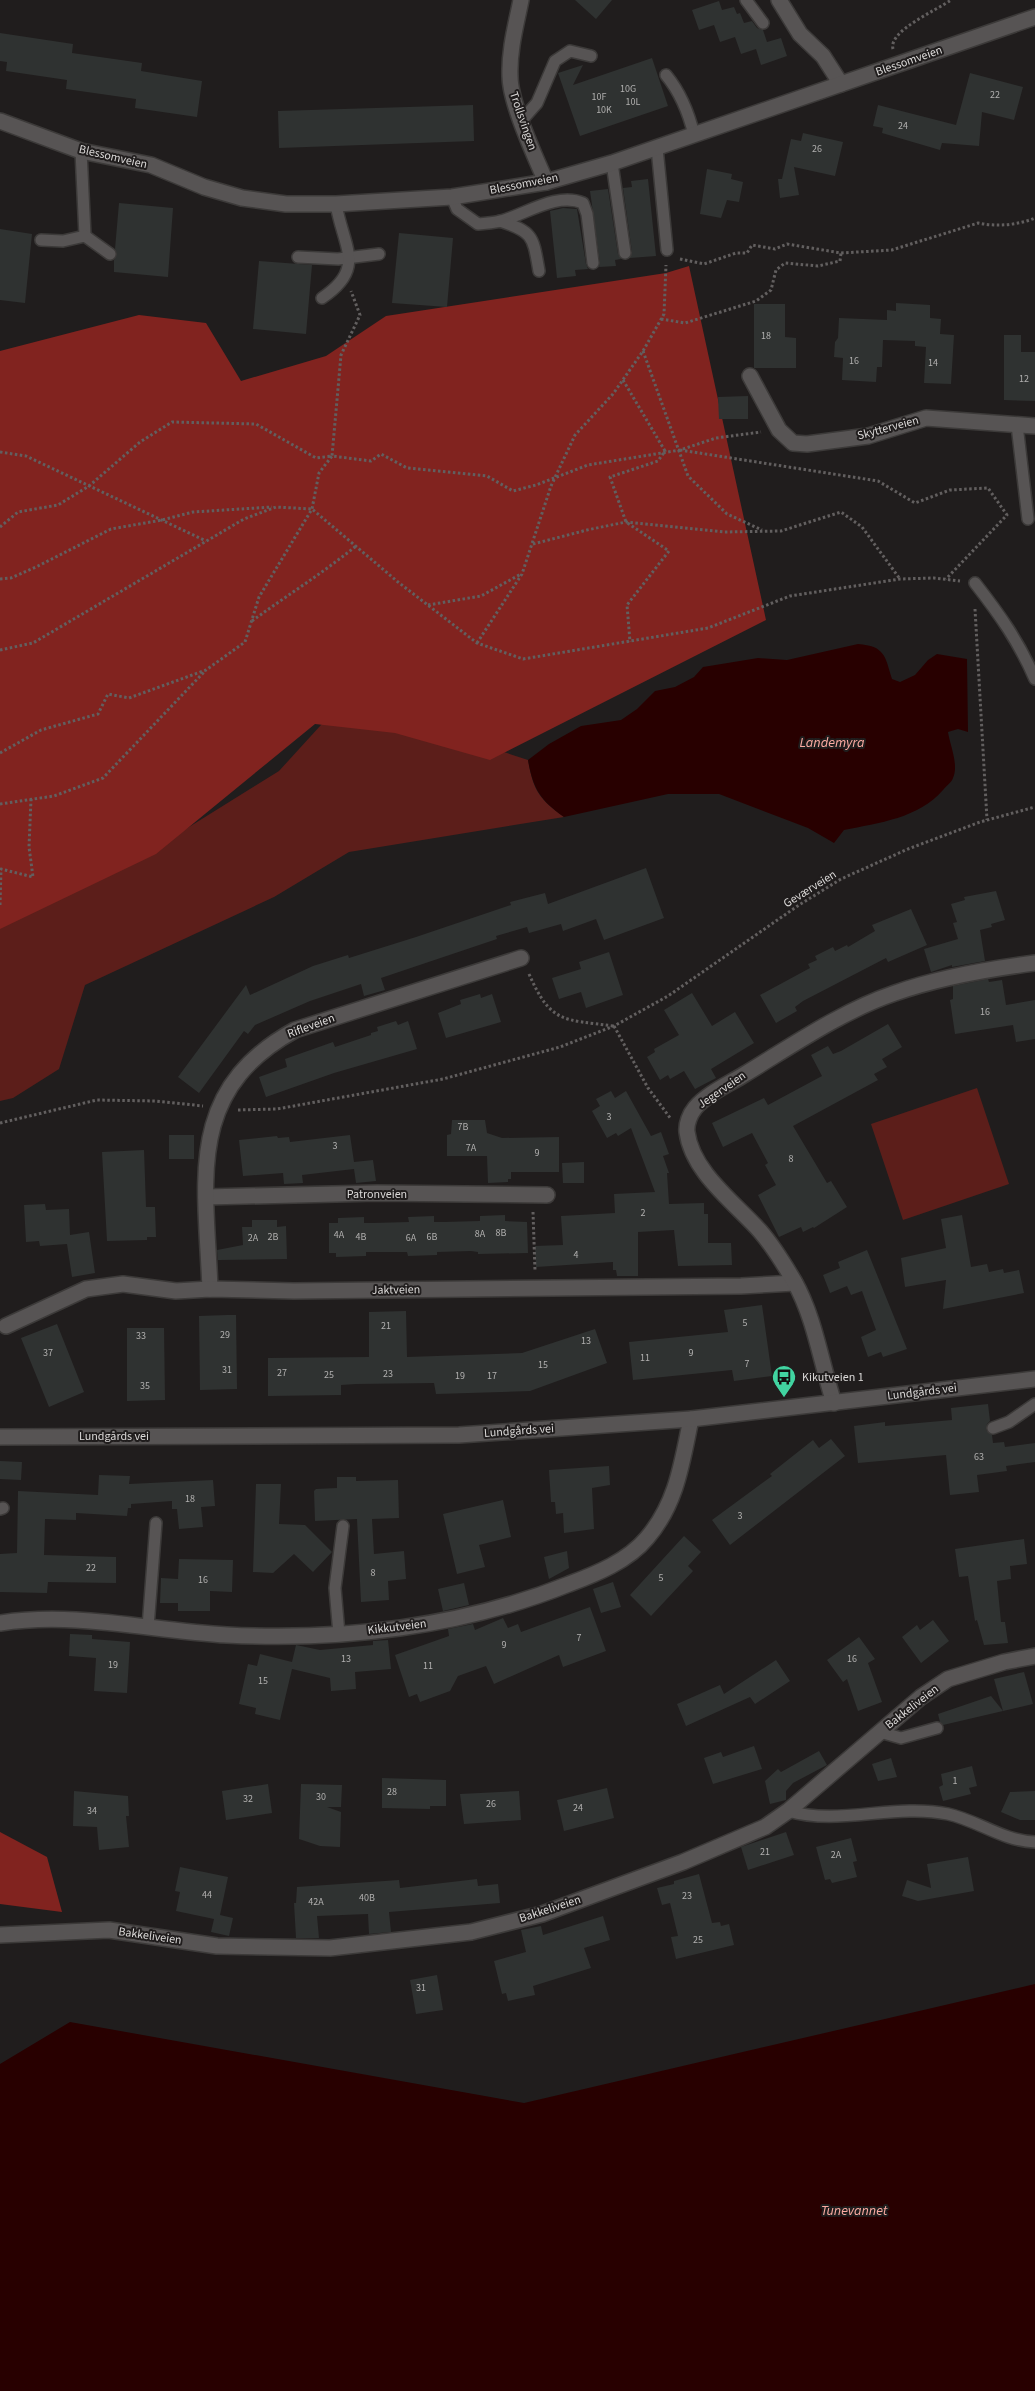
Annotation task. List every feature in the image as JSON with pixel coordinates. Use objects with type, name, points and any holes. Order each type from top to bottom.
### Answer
[{"type":"street","name":"Trollsvingen","points":[[522,0],[510,56],[510,78],[513,98],[546,182]]},
{"type":"street","points":[[779,0],[800,34],[823,56],[841,84]]},
{"type":"street","name":"Blessomveien","points":[[0,121],[81,151],[151,165],[204,187],[242,198],[286,204],[336,204],[452,197],[546,182],[612,163],[1035,17]]},
{"type":"street","name":"Skytterveien","points":[[750,376],[779,430],[793,443],[807,444],[868,436],[926,418],[1035,426]]},
{"type":"street","name":"Rifleveien","points":[[210,1289],[206,1197],[209,1140],[216,1112],[231,1084],[265,1047],[295,1030],[521,958]]},
{"type":"street","name":"Jegerveien","points":[[688,1124],[696,1107],[718,1090],[848,1014],[893,993],[919,985],[995,968],[1035,963]]},
{"type":"street","points":[[688,1124],[689,1140],[711,1181],[761,1232],[795,1283],[812,1324],[834,1403]]},
{"type":"street","name":"Patronveien","points":[[206,1197],[377,1193],[539,1195]]},
{"type":"street","name":"Jaktveien","points":[[6,1326],[68,1295],[103,1285],[123,1284],[176,1292],[210,1289],[294,1291],[535,1289],[741,1286],[795,1283]]},
{"type":"street","name":"Lundgårds vei","points":[[0,1437],[459,1435],[691,1419],[1035,1379]]},
{"type":"street","name":"Kikkutveien","points":[[0,1623],[46,1618],[240,1635],[339,1634],[412,1626],[501,1608],[584,1578],[624,1558],[648,1538],[666,1512],[678,1484],[691,1419]]},
{"type":"street","name":"Bakkeliveien","points":[[0,1935],[109,1930],[217,1946],[330,1948],[471,1932],[542,1914],[683,1862],[765,1827],[788,1811],[921,1697],[948,1679],[1004,1662],[1035,1656]]},
{"type":"lane","points":[[746,0],[763,23]]},
{"type":"lane","points":[[522,120],[536,103],[555,61],[570,51],[591,56]]},
{"type":"lane","points":[[666,75],[673,83],[686,111],[694,135]]},
{"type":"lane","points":[[657,148],[667,250]]},
{"type":"lane","points":[[81,151],[85,236]]},
{"type":"lane","points":[[612,163],[625,253]]},
{"type":"lane","points":[[452,197],[457,209],[478,224],[500,221],[561,200],[574,200],[582,204],[587,214],[593,263]]},
{"type":"lane","points":[[322,298],[332,292],[345,277],[350,258],[336,204]]},
{"type":"lane","points":[[500,221],[520,228],[529,236],[534,244],[539,271]]},
{"type":"lane","points":[[41,240],[63,241],[85,236],[110,254]]},
{"type":"lane","points":[[298,257],[350,258],[379,254]]},
{"type":"lane","points":[[1017,425],[1028,519]]},
{"type":"lane","points":[[975,584],[1005,621],[1023,652],[1035,679]]},
{"type":"lane","points":[[993,1428],[1009,1422],[1035,1404]]},
{"type":"lane","points":[[148,1627],[156,1523]]},
{"type":"lane","points":[[339,1634],[334,1588],[342,1526]]},
{"type":"lane","points":[[880,1732],[901,1738],[936,1728]]},
{"type":"lane","points":[[788,1811],[817,1817],[900,1810],[948,1814],[1004,1837],[1035,1842]]},
{"type":"path","points":[[899,64],[892,45],[895,37],[904,28],[951,0]]},
{"type":"path","points":[[667,250],[676,259],[704,264],[736,253],[747,253],[752,245],[775,249],[787,244],[841,252],[892,250],[978,223],[988,225],[1022,223],[1035,218]]},
{"type":"path","points":[[477,643],[522,574],[556,476],[575,435],[613,394],[643,351],[664,314],[667,250]]},
{"type":"path","points":[[661,319],[685,323],[756,300],[771,290],[776,270],[785,263],[818,266],[840,261],[841,252]]},
{"type":"path","points":[[0,804],[54,796],[103,778],[206,670],[245,642],[259,597],[312,509],[319,474],[332,456],[341,354],[360,315],[345,277]]},
{"type":"path","points":[[643,351],[688,476],[727,514],[765,531]]},
{"type":"path","points":[[623,380],[665,451]]},
{"type":"path","points":[[0,527],[18,512],[58,505],[90,486],[140,442],[172,422],[256,424],[316,458],[332,456],[371,461],[381,454],[407,468],[487,476],[514,491],[536,486],[556,476],[588,465],[680,450],[878,481],[915,503],[950,490],[988,488],[1007,516],[946,579]]},
{"type":"path","points":[[680,450],[716,438],[779,430]]},
{"type":"path","points":[[630,642],[627,605],[669,552],[626,522],[610,477],[658,461],[665,451]]},
{"type":"path","points":[[0,452],[26,456],[207,541]]},
{"type":"path","points":[[0,650],[33,643],[244,519],[276,507]]},
{"type":"path","points":[[0,578],[11,578],[112,529],[193,512],[276,507],[312,509],[477,643],[523,659],[708,628],[790,596],[900,578],[946,579],[975,584],[987,820]]},
{"type":"path","points":[[532,544],[626,522],[724,532],[780,531],[842,512],[862,527],[900,578]]},
{"type":"path","points":[[251,622],[302,584],[329,568],[356,546]]},
{"type":"path","points":[[428,605],[481,596],[522,574]]},
{"type":"path","points":[[1,753],[41,730],[98,714],[108,694],[129,698],[206,670]]},
{"type":"path","points":[[0,905],[1,868],[33,877],[29,847],[31,799]]},
{"type":"path","name":"Geværveien","points":[[237,1110],[278,1109],[444,1079],[560,1047],[614,1026],[668,996],[799,905],[842,879],[908,849],[987,820],[1035,807]]},
{"type":"path","points":[[521,958],[540,999],[554,1014],[571,1020],[614,1026],[648,1088],[672,1122],[688,1124]]},
{"type":"path","points":[[0,1123],[97,1100],[156,1101],[206,1106]]},
{"type":"path","points":[[535,1289],[539,1195]]},
{"type":"shaded area","points":[[689,266],[766,620],[490,760],[395,733],[315,724],[156,854],[0,929],[0,351],[139,315],[206,323],[241,381],[326,356],[386,316],[666,273]]},
{"type":"shaded area","points":[[360,705],[528,760],[532,779],[538,793],[564,817],[349,852],[274,897],[85,985],[59,1069],[13,1098],[0,1101],[0,923],[157,847],[279,771],[331,714]]},
{"type":"shaded area","points":[[977,1088],[1009,1184],[903,1220],[871,1124]]},
{"type":"shaded area","points":[[0,1832],[47,1857],[62,1912],[0,1904]]},
{"type":"water","name":"Landemyra","points":[[858,644],[874,647],[879,650],[885,658],[892,679],[900,682],[915,675],[928,660],[937,654],[967,659],[968,732],[958,729],[948,732],[955,761],[953,778],[933,799],[922,807],[898,818],[844,830],[834,843],[808,828],[719,794],[668,794],[564,817],[543,799],[532,779],[528,760],[549,744],[581,726],[621,720],[637,709],[655,691],[675,687],[694,677],[703,667],[758,658],[787,660]]},
{"type":"water","name":"Tunevannet","points":[[1035,1984],[1035,2391],[0,2391],[0,2064],[70,2022],[524,2103]]},
{"type":"building","points":[[575,0],[612,0],[596,19]]},
{"type":"building","points":[[719,1],[722,10],[734,7],[737,14],[740,13],[744,23],[752,21],[757,28],[763,30],[767,42],[781,38],[787,56],[761,65],[756,49],[741,54],[735,37],[720,42],[714,25],[699,30],[692,10]]},
{"type":"building","points":[[0,33],[73,44],[72,53],[142,63],[141,71],[202,81],[197,117],[135,108],[136,99],[66,89],[67,80],[6,71],[7,62],[0,61]]},
{"type":"building","points":[[652,58],[668,106],[580,136],[558,73],[583,65],[573,85]]},
{"type":"building","points":[[970,73],[1023,87],[1014,120],[982,112],[979,146],[942,143],[940,150],[882,133],[883,128],[873,126],[878,105],[956,125]]},
{"type":"building","points":[[473,105],[474,141],[279,148],[278,111]]},
{"type":"building","points":[[803,133],[843,142],[835,176],[794,167],[799,195],[780,198],[778,179],[782,179],[791,139],[801,141]]},
{"type":"building","points":[[707,169],[732,174],[731,179],[743,182],[739,202],[727,200],[721,218],[700,214]]},
{"type":"building","points":[[648,179],[656,256],[630,258],[632,252],[623,188],[632,187],[631,181]]},
{"type":"building","points":[[608,189],[618,254],[621,259],[615,260],[616,266],[599,267],[600,262],[590,191]]},
{"type":"building","points":[[119,203],[173,208],[168,277],[114,272],[114,260],[117,254],[115,249]]},
{"type":"building","points":[[563,208],[577,209],[588,269],[575,270],[576,276],[557,278],[550,211]]},
{"type":"building","points":[[0,229],[32,234],[25,303],[0,300]]},
{"type":"building","points":[[399,233],[453,238],[447,307],[392,303]]},
{"type":"building","points":[[259,261],[312,265],[306,334],[253,329]]},
{"type":"building","points":[[896,303],[930,305],[930,318],[941,319],[940,334],[954,335],[951,384],[924,383],[926,347],[915,346],[915,341],[883,340],[882,367],[877,367],[876,382],[842,380],[843,358],[834,357],[835,342],[838,338],[839,318],[887,320],[887,310],[896,311]]},
{"type":"building","points":[[754,304],[785,304],[785,337],[796,338],[796,368],[754,368]]},
{"type":"building","points":[[1004,335],[1021,335],[1021,352],[1035,352],[1035,401],[1004,400]]},
{"type":"building","points":[[748,396],[748,419],[719,419],[718,397]]},
{"type":"building","points":[[646,868],[664,918],[604,940],[596,919],[563,931],[561,924],[529,933],[527,927],[496,936],[497,939],[381,978],[385,990],[364,996],[361,984],[310,1001],[255,1025],[248,1034],[244,1031],[199,1093],[178,1077],[246,985],[250,995],[313,966],[348,955],[349,958],[416,937],[511,905],[510,902],[545,893],[548,904]]},
{"type":"building","points":[[996,891],[1005,920],[991,924],[992,927],[980,930],[985,961],[952,967],[952,965],[931,972],[924,949],[958,939],[953,923],[957,922],[951,904],[965,900],[964,897]]},
{"type":"building","points":[[911,909],[927,945],[888,962],[886,958],[803,1001],[795,1007],[797,1011],[776,1023],[760,995],[810,968],[808,964],[817,960],[815,956],[833,947],[835,951],[847,945],[848,947],[875,931],[872,925]]},
{"type":"building","points":[[609,952],[623,995],[586,1008],[581,992],[559,999],[552,978],[581,969],[579,962]]},
{"type":"building","points":[[988,979],[989,982],[1002,980],[1006,1005],[1035,1000],[1035,1039],[1016,1042],[1013,1025],[955,1034],[950,1000],[953,999],[953,986]]},
{"type":"building","points":[[692,993],[712,1026],[735,1012],[754,1043],[711,1069],[716,1078],[695,1089],[684,1071],[670,1079],[668,1075],[660,1080],[647,1057],[655,1052],[654,1049],[679,1035],[664,1010]]},
{"type":"building","points":[[480,994],[481,998],[492,994],[501,1022],[446,1038],[438,1013],[461,1004],[460,1000]]},
{"type":"building","points":[[396,1021],[398,1025],[408,1021],[417,1049],[334,1073],[266,1097],[259,1077],[287,1067],[285,1059],[333,1042],[335,1047],[371,1035],[371,1033],[378,1031],[377,1027]]},
{"type":"building","points":[[888,1024],[902,1047],[882,1059],[887,1067],[874,1074],[878,1080],[793,1126],[827,1183],[831,1181],[847,1207],[814,1228],[803,1232],[801,1227],[779,1237],[758,1195],[776,1185],[765,1165],[768,1163],[752,1133],[723,1147],[712,1123],[764,1098],[768,1105],[822,1076],[811,1055],[828,1046],[833,1054],[841,1051]]},
{"type":"building","points":[[611,1091],[615,1098],[626,1091],[651,1136],[661,1132],[669,1154],[663,1156],[669,1173],[667,1173],[669,1204],[704,1203],[704,1214],[708,1214],[708,1243],[731,1243],[732,1265],[678,1266],[674,1230],[638,1232],[638,1276],[617,1276],[616,1270],[613,1270],[613,1262],[536,1267],[535,1246],[563,1245],[561,1216],[615,1213],[614,1194],[655,1192],[631,1128],[618,1136],[616,1133],[607,1138],[592,1111],[600,1106],[596,1099]]},
{"type":"building","points":[[452,1120],[485,1120],[487,1133],[502,1138],[559,1137],[559,1172],[511,1172],[511,1179],[508,1179],[508,1182],[488,1183],[487,1156],[447,1156],[447,1135],[451,1134]]},
{"type":"building","points":[[169,1135],[194,1135],[194,1159],[169,1159]]},
{"type":"building","points":[[350,1135],[354,1162],[373,1160],[376,1181],[356,1183],[354,1169],[302,1175],[303,1183],[284,1184],[283,1173],[243,1176],[239,1140],[277,1136],[278,1138],[289,1137],[290,1142]]},
{"type":"building","points":[[144,1150],[146,1207],[155,1207],[156,1237],[147,1237],[147,1240],[107,1241],[102,1152]]},
{"type":"building","points":[[584,1162],[584,1183],[563,1183],[562,1163]]},
{"type":"building","points":[[45,1204],[46,1210],[69,1209],[70,1235],[89,1232],[95,1273],[72,1277],[67,1244],[40,1246],[39,1241],[26,1242],[24,1205]]},
{"type":"building","points":[[505,1215],[505,1221],[527,1222],[528,1253],[478,1254],[478,1252],[471,1251],[437,1252],[437,1255],[408,1256],[407,1252],[366,1252],[366,1256],[336,1257],[336,1253],[329,1253],[329,1223],[338,1223],[338,1218],[364,1217],[364,1223],[373,1223],[409,1222],[408,1217],[434,1216],[434,1222],[444,1222],[480,1221],[480,1216]]},
{"type":"building","points":[[962,1215],[971,1267],[987,1264],[989,1272],[1003,1269],[1004,1273],[1019,1270],[1024,1293],[943,1309],[946,1280],[905,1287],[901,1258],[946,1248],[941,1219]]},
{"type":"building","points":[[252,1220],[277,1220],[277,1227],[286,1226],[287,1259],[218,1260],[217,1250],[243,1245],[242,1227],[252,1227]]},
{"type":"building","points":[[867,1250],[907,1349],[883,1357],[881,1352],[868,1357],[861,1337],[876,1330],[862,1291],[851,1295],[847,1286],[830,1293],[823,1275],[840,1268],[838,1262]]},
{"type":"building","points":[[762,1305],[772,1376],[734,1381],[732,1370],[633,1380],[629,1342],[728,1332],[724,1310]]},
{"type":"building","points":[[406,1311],[407,1357],[522,1353],[595,1329],[607,1363],[530,1391],[436,1394],[434,1383],[356,1384],[341,1385],[341,1395],[268,1396],[268,1358],[369,1357],[369,1312]]},
{"type":"building","points":[[236,1315],[237,1389],[200,1390],[199,1316]]},
{"type":"building","points":[[57,1324],[84,1392],[49,1407],[21,1338]]},
{"type":"building","points":[[127,1328],[164,1328],[165,1400],[127,1401]]},
{"type":"building","points":[[988,1404],[990,1421],[987,1424],[986,1430],[992,1435],[993,1443],[1004,1442],[1005,1447],[1035,1443],[1035,1462],[1006,1466],[1007,1471],[977,1475],[979,1492],[950,1495],[946,1455],[858,1463],[854,1426],[885,1422],[885,1426],[952,1420],[951,1408]]},
{"type":"building","points":[[831,1439],[845,1456],[730,1545],[712,1520],[772,1476],[770,1474],[813,1440],[819,1448]]},
{"type":"building","points":[[0,1461],[22,1462],[21,1480],[0,1479]]},
{"type":"building","points":[[609,1466],[610,1485],[592,1488],[594,1529],[564,1533],[563,1513],[556,1514],[555,1502],[551,1502],[549,1470]]},
{"type":"building","points":[[99,1475],[130,1476],[129,1484],[213,1480],[215,1506],[201,1507],[203,1527],[179,1529],[177,1509],[172,1509],[172,1501],[131,1504],[131,1508],[128,1508],[127,1516],[76,1513],[76,1520],[45,1519],[44,1555],[116,1557],[116,1583],[48,1582],[47,1593],[0,1592],[0,1554],[17,1553],[18,1491],[98,1495]]},
{"type":"building","points":[[337,1477],[356,1477],[356,1481],[398,1480],[399,1518],[372,1519],[374,1554],[404,1551],[406,1579],[388,1581],[389,1600],[361,1602],[357,1519],[315,1521],[314,1491],[316,1489],[337,1488]]},
{"type":"building","points":[[256,1484],[281,1484],[279,1524],[305,1525],[332,1552],[313,1572],[294,1554],[273,1573],[253,1572]]},
{"type":"building","points":[[503,1500],[511,1537],[479,1545],[485,1567],[457,1574],[443,1514]]},
{"type":"building","points":[[684,1536],[701,1552],[688,1566],[693,1571],[651,1616],[630,1595]]},
{"type":"building","points":[[1024,1539],[1027,1564],[1010,1566],[1011,1579],[997,1581],[1001,1622],[1005,1622],[1008,1643],[984,1645],[977,1620],[975,1621],[968,1576],[959,1577],[955,1549]]},
{"type":"building","points":[[567,1551],[569,1568],[549,1579],[544,1557]]},
{"type":"building","points":[[179,1559],[233,1560],[232,1592],[210,1591],[210,1611],[178,1611],[178,1603],[160,1603],[161,1578],[178,1579]]},
{"type":"building","points":[[613,1582],[621,1607],[601,1613],[593,1589]]},
{"type":"building","points":[[464,1583],[469,1605],[443,1611],[438,1589]]},
{"type":"building","points":[[590,1607],[606,1651],[563,1667],[559,1655],[494,1684],[486,1666],[458,1676],[450,1691],[420,1702],[417,1694],[409,1697],[395,1655],[449,1636],[448,1629],[473,1624],[475,1630],[503,1618],[508,1628],[518,1624],[521,1632]]},
{"type":"building","points":[[933,1620],[949,1641],[921,1663],[902,1637],[917,1625],[920,1630]]},
{"type":"building","points":[[70,1634],[92,1635],[92,1639],[130,1642],[127,1693],[94,1691],[96,1658],[69,1656]]},
{"type":"building","points":[[859,1637],[875,1659],[868,1663],[882,1702],[858,1711],[847,1679],[843,1682],[827,1660]]},
{"type":"building","points":[[388,1640],[391,1669],[355,1672],[356,1689],[331,1691],[330,1678],[292,1669],[280,1720],[255,1714],[256,1708],[239,1704],[248,1664],[257,1666],[260,1654],[292,1662],[296,1645],[320,1650],[373,1645],[373,1641]]},
{"type":"building","points":[[776,1660],[790,1681],[755,1704],[750,1697],[686,1726],[677,1704],[720,1685],[724,1694]]},
{"type":"building","points":[[1024,1672],[1033,1704],[1003,1711],[994,1679]]},
{"type":"building","points":[[991,1696],[1003,1711],[943,1725],[940,1722],[938,1714]]},
{"type":"building","points":[[754,1746],[762,1769],[713,1784],[704,1758],[721,1752],[723,1757]]},
{"type":"building","points":[[819,1751],[827,1765],[793,1783],[786,1791],[786,1800],[770,1804],[765,1781],[778,1769],[781,1772]]},
{"type":"building","points":[[891,1758],[897,1777],[878,1781],[872,1764]]},
{"type":"building","points":[[972,1766],[977,1786],[969,1788],[971,1794],[943,1801],[939,1787],[943,1785],[941,1774]]},
{"type":"building","points":[[382,1778],[446,1780],[446,1806],[430,1806],[430,1809],[382,1808]]},
{"type":"building","points":[[268,1784],[272,1813],[226,1820],[222,1791]]},
{"type":"building","points":[[301,1784],[342,1785],[341,1807],[327,1807],[341,1812],[340,1847],[320,1846],[299,1839]]},
{"type":"building","points":[[607,1788],[614,1818],[564,1831],[557,1800]]},
{"type":"building","points":[[74,1791],[128,1796],[129,1816],[126,1816],[129,1847],[99,1850],[97,1827],[73,1826]]},
{"type":"building","points":[[519,1791],[521,1820],[464,1824],[460,1794]]},
{"type":"building","points":[[1035,1791],[1035,1820],[1020,1820],[1001,1812],[1010,1792]]},
{"type":"building","points":[[786,1832],[794,1855],[748,1870],[741,1847]]},
{"type":"building","points":[[851,1838],[857,1861],[853,1862],[857,1877],[832,1883],[830,1879],[825,1880],[816,1847]]},
{"type":"building","points":[[968,1857],[974,1891],[918,1901],[902,1896],[907,1880],[931,1888],[927,1864]]},
{"type":"building","points":[[180,1867],[228,1877],[220,1915],[233,1918],[229,1936],[211,1932],[214,1919],[176,1911],[180,1892],[175,1891]]},
{"type":"building","points":[[699,1874],[712,1923],[720,1922],[721,1926],[729,1924],[734,1945],[676,1959],[671,1937],[678,1936],[670,1903],[662,1905],[657,1888],[674,1884],[674,1881]]},
{"type":"building","points":[[477,1879],[478,1886],[498,1884],[500,1903],[389,1912],[391,1932],[369,1934],[368,1914],[317,1916],[319,1938],[296,1938],[294,1903],[296,1903],[297,1887],[399,1880],[400,1888]]},
{"type":"building","points":[[603,1916],[610,1940],[584,1948],[591,1968],[533,1986],[535,1995],[508,2001],[506,1993],[502,1994],[494,1961],[526,1952],[521,1930],[541,1926],[543,1935]]},
{"type":"building","points":[[437,1975],[443,2010],[416,2014],[410,1980]]},
{"type":"place","name":"Kikutveien 1","points":[[784,1398]]}]
